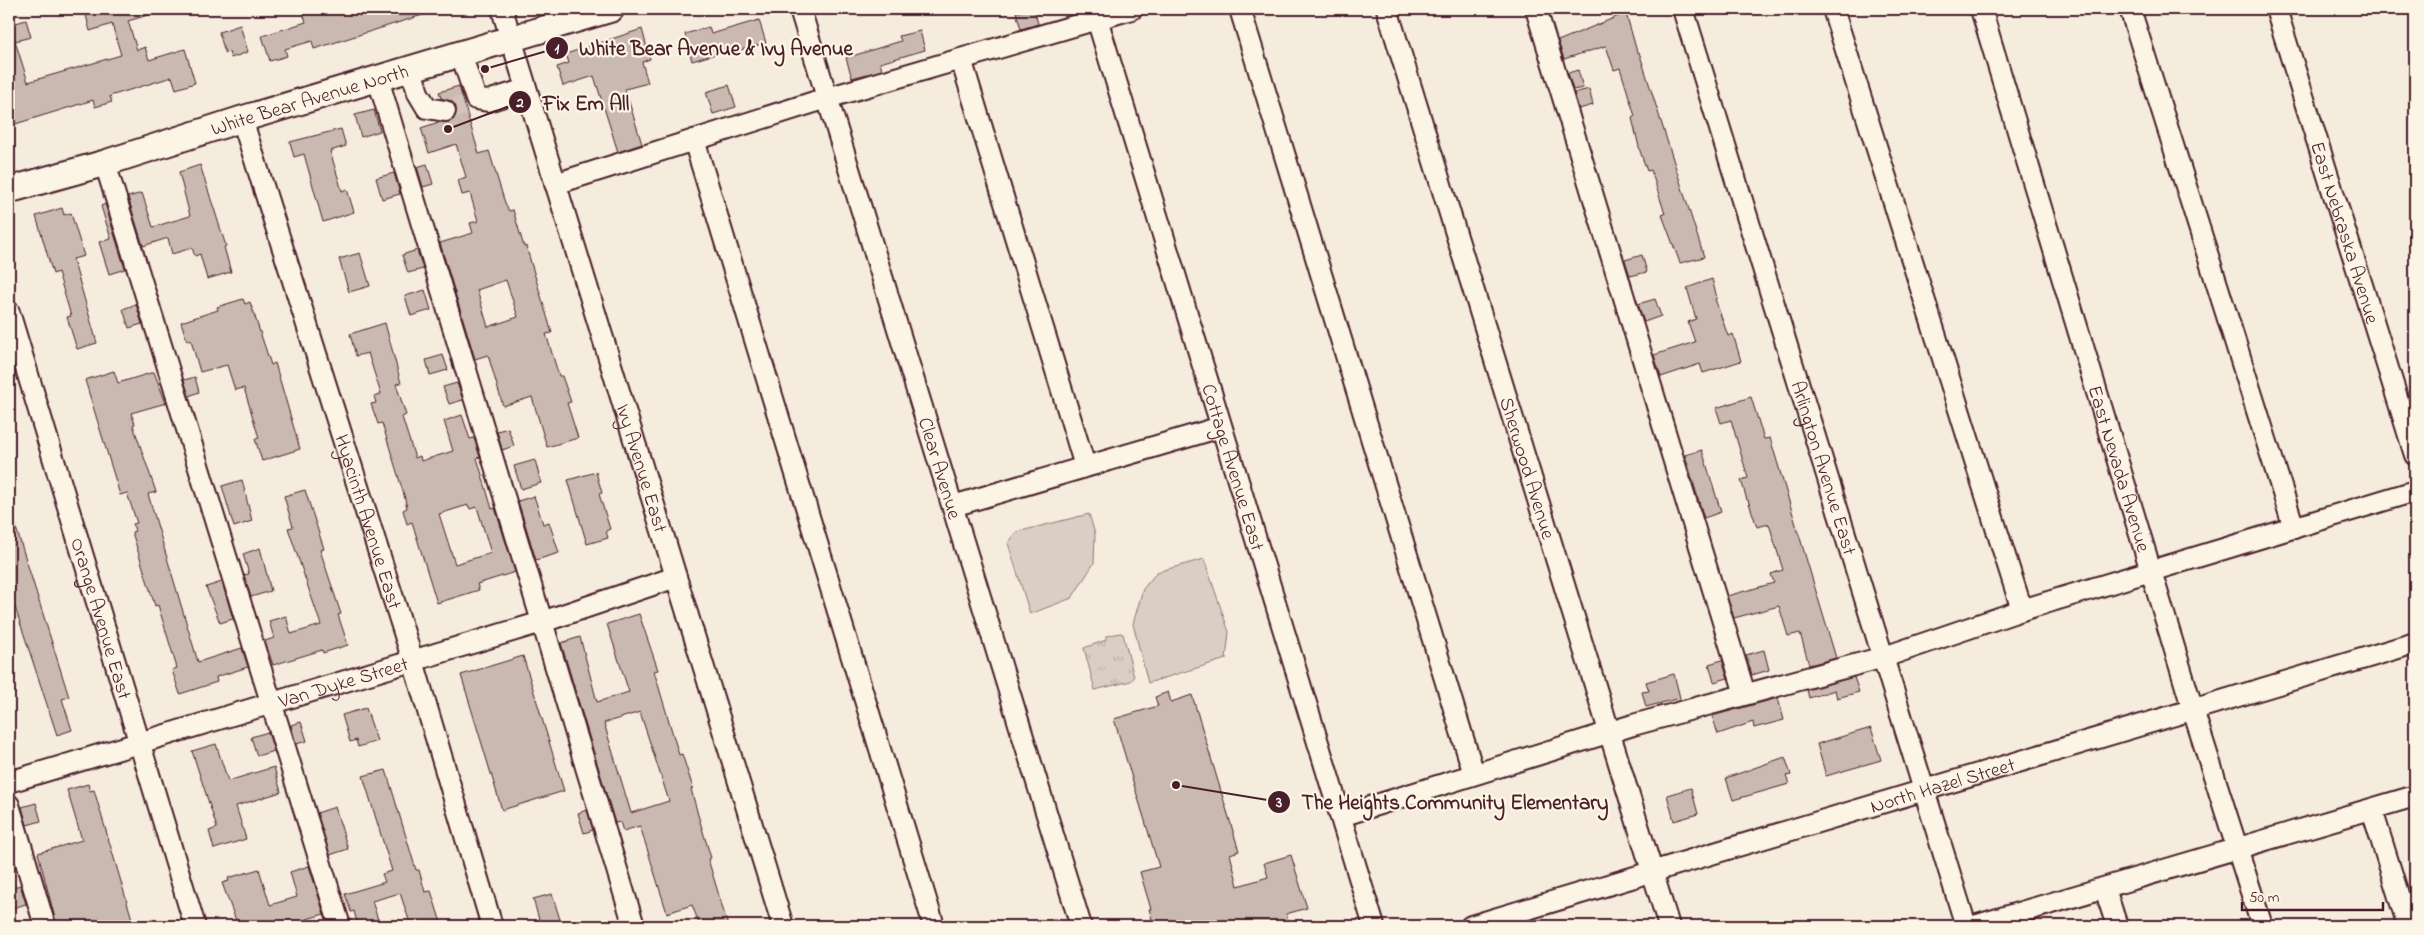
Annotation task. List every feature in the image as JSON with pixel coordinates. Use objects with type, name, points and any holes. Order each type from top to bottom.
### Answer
[{"type":"main road","name":"White Bear Avenue North","points":[[9,190],[105,163],[242,118],[378,79],[604,10]]},
{"type":"street","name":"Ivy Avenue East","points":[[502,9],[783,926]]},
{"type":"street","name":"Clear Avenue","points":[[800,9],[1081,926]]},
{"type":"street","points":[[555,184],[827,98],[961,59],[1095,14],[1132,9]]},
{"type":"street","points":[[1240,9],[1474,774]]},
{"type":"street","name":"Sherwood Avenue","points":[[1387,9],[1611,732],[1669,926]]},
{"type":"street","points":[[1536,9],[1745,694]]},
{"type":"street","name":"Arlington Avenue East","points":[[1683,9],[1966,926]]},
{"type":"street","points":[[1833,9],[2022,610]]},
{"type":"street","name":"East Nevada Avenue","points":[[1981,9],[2193,710],[2262,926]]},
{"type":"street","points":[[2130,9],[2294,528]]},
{"type":"street","name":"East Nebraska Avenue","points":[[2276,9],[2415,455]]},
{"type":"street","name":"Cottage Avenue East","points":[[1095,14],[1374,926]]},
{"type":"street","points":[[461,54],[470,102],[488,101],[526,89]]},
{"type":"street","points":[[961,59],[1085,466]]},
{"type":"street","points":[[411,69],[418,93],[427,108],[444,111]]},
{"type":"street","points":[[378,79],[634,926]]},
{"type":"street","name":"Hyacinth Avenue East","points":[[242,118],[413,661],[492,926]]},
{"type":"street","points":[[694,140],[934,926]]},
{"type":"street","points":[[105,163],[340,926]]},
{"type":"street","name":"Orange Avenue East","points":[[9,312],[194,926]]},
{"type":"street","points":[[953,506],[1221,426]]},
{"type":"street","points":[[1341,816],[1611,732],[1884,657],[2022,610],[2415,492]]},
{"type":"street","name":"Van Dyke Street","points":[[9,782],[542,622],[676,577]]},
{"type":"street","name":"North Hazel Street","points":[[1471,926],[2415,643]]},
{"type":"street","points":[[1974,926],[2238,850],[2415,796]]},
{"type":"street","points":[[9,805],[45,926]]},
{"type":"street","points":[[2372,810],[2408,926]]},
{"type":"street","points":[[2105,889],[2117,926]]},
{"type":"green space","points":[[1089,514],[1095,534],[1094,563],[1072,598],[1030,614],[1008,543],[1017,532]]},
{"type":"green space","points":[[1204,559],[1229,632],[1226,659],[1148,683],[1133,624],[1143,589],[1157,572]]},
{"type":"green space","points":[[1123,634],[1134,677],[1131,681],[1095,690],[1084,648],[1106,640],[1106,636]]},
{"type":"building","points":[[107,9],[157,9],[158,12],[128,21],[137,50],[145,47],[149,60],[185,49],[195,83],[176,89],[172,77],[110,96],[112,102],[95,107],[93,100],[9,126],[9,25],[26,20],[31,37],[15,41],[28,82],[121,55],[112,24],[90,31],[86,15]]},
{"type":"building","points":[[316,9],[432,9],[432,12],[314,49],[312,41],[285,49],[287,56],[270,61],[262,36],[306,22],[303,13]]},
{"type":"building","points":[[1034,9],[1038,24],[1021,29],[1016,12]]},
{"type":"building","points":[[1626,13],[1704,257],[1680,263],[1662,215],[1665,214],[1651,170],[1647,171],[1640,151],[1632,118],[1635,116],[1620,68],[1614,70],[1606,46],[1564,59],[1558,41]]},
{"type":"building","points":[[759,20],[766,43],[740,50],[739,47],[692,61],[685,34],[709,27],[711,34]]},
{"type":"building","points":[[240,25],[248,52],[231,58],[229,52],[225,53],[219,32]]},
{"type":"building","points":[[642,29],[650,59],[642,62],[648,83],[625,89],[642,144],[618,152],[594,76],[563,86],[557,67],[569,63],[566,54]]},
{"type":"building","points":[[920,31],[925,50],[880,63],[882,70],[852,78],[846,58],[901,41],[899,36]]},
{"type":"building","points":[[1578,70],[1583,88],[1573,90],[1568,73]]},
{"type":"building","points":[[729,85],[736,107],[713,114],[706,92]]},
{"type":"building","points":[[459,86],[479,154],[489,151],[505,203],[509,211],[513,210],[524,247],[526,246],[552,333],[546,334],[559,376],[562,376],[571,402],[567,403],[578,438],[547,447],[532,397],[503,406],[488,355],[475,359],[440,243],[473,233],[470,223],[478,221],[470,193],[462,195],[458,180],[466,177],[456,144],[429,153],[421,128],[439,122],[449,122],[454,119],[457,113],[456,106],[452,102],[441,98],[439,92]],"holes":[[[506,280],[518,317],[488,327],[477,290]]]},
{"type":"building","points":[[1589,89],[1593,105],[1579,109],[1574,93]]},
{"type":"building","points":[[374,110],[380,131],[361,137],[355,115]]},
{"type":"building","points":[[341,129],[346,146],[330,151],[342,191],[347,189],[354,212],[323,222],[304,154],[294,157],[290,142]]},
{"type":"building","points":[[427,164],[433,184],[423,187],[417,167]]},
{"type":"building","points":[[200,165],[226,246],[224,247],[231,272],[207,279],[200,254],[195,256],[192,248],[172,254],[168,238],[143,246],[128,197],[142,193],[153,227],[190,216],[179,172]]},
{"type":"building","points":[[394,173],[400,194],[382,199],[376,178]]},
{"type":"building","points":[[105,204],[125,269],[109,274],[99,242],[111,239],[101,206]]},
{"type":"building","points":[[62,208],[64,215],[71,213],[84,256],[73,259],[97,343],[77,349],[67,317],[71,316],[58,272],[53,274],[36,216]]},
{"type":"building","points":[[417,250],[423,269],[408,273],[402,255]]},
{"type":"building","points":[[360,253],[370,286],[349,292],[339,259]]},
{"type":"building","points":[[1642,255],[1647,272],[1630,276],[1625,260]]},
{"type":"building","points":[[1712,279],[1717,298],[1715,299],[1728,336],[1733,334],[1741,361],[1703,373],[1700,364],[1661,377],[1654,355],[1695,342],[1688,322],[1696,319],[1687,288]]},
{"type":"building","points":[[425,290],[431,310],[411,316],[405,296]]},
{"type":"building","points":[[243,299],[245,304],[250,302],[271,365],[275,363],[300,449],[262,461],[255,439],[259,438],[244,388],[235,390],[227,365],[200,372],[191,340],[187,341],[181,322],[218,310],[217,307]]},
{"type":"building","points":[[1655,299],[1661,316],[1644,322],[1638,304]]},
{"type":"building","points":[[136,304],[142,324],[129,328],[123,309]]},
{"type":"building","points":[[385,323],[401,383],[396,384],[406,415],[402,417],[415,458],[420,456],[421,461],[453,451],[444,421],[462,415],[470,439],[474,438],[480,457],[477,458],[492,509],[495,508],[515,572],[477,584],[479,590],[437,603],[412,522],[407,524],[403,510],[407,508],[404,495],[382,423],[378,424],[371,404],[376,403],[374,396],[381,394],[368,353],[356,356],[350,334]],"holes":[[[468,505],[470,509],[477,507],[491,553],[455,564],[439,514]]]},
{"type":"building","points":[[443,355],[448,370],[430,375],[426,360]]},
{"type":"building","points":[[114,371],[118,383],[154,372],[166,403],[131,413],[135,424],[133,425],[156,492],[148,494],[198,662],[242,648],[248,667],[216,677],[217,682],[180,694],[172,670],[177,668],[158,605],[155,606],[132,532],[135,531],[133,524],[137,523],[127,493],[120,495],[85,380]]},
{"type":"building","points":[[195,377],[199,392],[189,396],[184,380]]},
{"type":"building","points":[[457,383],[463,400],[449,404],[443,387]]},
{"type":"building","points":[[1751,397],[1764,439],[1770,438],[1836,658],[1809,665],[1800,633],[1788,636],[1779,606],[1734,618],[1727,596],[1774,583],[1771,574],[1783,570],[1769,524],[1757,527],[1747,500],[1741,480],[1748,478],[1731,420],[1721,423],[1716,408]]},
{"type":"building","points":[[508,428],[514,446],[502,450],[497,431]]},
{"type":"building","points":[[1702,450],[1721,512],[1704,518],[1685,455]]},
{"type":"building","points":[[535,460],[541,483],[521,489],[514,466]]},
{"type":"building","points":[[596,472],[602,493],[599,494],[610,529],[606,531],[608,538],[587,544],[568,480]]},
{"type":"building","points":[[242,480],[252,521],[234,527],[222,486]]},
{"type":"building","points":[[305,490],[324,549],[320,550],[341,614],[338,615],[348,645],[323,653],[322,650],[273,665],[265,641],[274,638],[269,621],[286,616],[291,634],[321,625],[288,528],[293,527],[284,496]]},
{"type":"building","points":[[534,496],[543,524],[549,522],[559,553],[536,560],[518,501]]},
{"type":"building","points":[[12,515],[69,697],[62,699],[72,730],[57,735],[9,589],[9,516]]},
{"type":"building","points":[[260,548],[271,591],[251,597],[244,575],[249,574],[243,554]]},
{"type":"building","points":[[222,582],[233,619],[220,623],[206,587]]},
{"type":"building","points":[[639,614],[658,670],[654,671],[679,755],[682,754],[693,788],[691,789],[711,858],[708,859],[728,926],[700,926],[692,905],[667,913],[640,826],[623,831],[620,822],[615,823],[561,643],[580,637],[597,702],[629,692],[607,624]],"holes":[[[640,712],[669,801],[631,813],[604,723]]]},
{"type":"building","points":[[1764,650],[1769,670],[1752,675],[1746,655]]},
{"type":"building","points":[[523,656],[564,791],[502,810],[461,675]]},
{"type":"building","points":[[1722,660],[1728,678],[1714,682],[1709,664]]},
{"type":"building","points":[[1674,674],[1680,698],[1646,707],[1642,692],[1649,691],[1646,682]]},
{"type":"building","points":[[1854,677],[1859,692],[1837,698],[1835,690],[1809,698],[1807,690]]},
{"type":"building","points":[[1168,692],[1171,702],[1192,695],[1239,851],[1230,854],[1238,886],[1268,877],[1264,863],[1291,855],[1307,908],[1286,914],[1290,926],[1154,926],[1140,872],[1159,867],[1114,719],[1158,706],[1155,697]]},
{"type":"building","points":[[1778,698],[1784,720],[1754,728],[1753,722],[1718,734],[1712,716]]},
{"type":"building","points":[[366,708],[377,741],[358,747],[356,740],[350,742],[342,715]]},
{"type":"building","points":[[301,722],[307,741],[296,744],[291,725]]},
{"type":"building","points":[[1871,728],[1881,760],[1826,776],[1817,744]]},
{"type":"building","points":[[268,732],[274,751],[257,756],[251,737]]},
{"type":"building","points":[[216,744],[228,781],[274,767],[281,792],[236,806],[246,839],[214,849],[209,831],[217,828],[192,751]]},
{"type":"building","points":[[1785,757],[1791,775],[1786,776],[1789,784],[1733,800],[1726,778]]},
{"type":"building","points":[[386,770],[416,870],[419,870],[425,892],[431,891],[442,926],[411,926],[400,893],[372,901],[380,926],[358,926],[354,911],[351,912],[345,894],[385,882],[382,874],[392,871],[363,776]]},
{"type":"building","points":[[88,784],[90,791],[94,790],[134,926],[57,926],[38,853],[82,840],[67,790]]},
{"type":"building","points":[[1691,788],[1698,814],[1674,821],[1667,795]]},
{"type":"building","points":[[36,803],[41,821],[27,825],[22,807]]},
{"type":"building","points":[[335,807],[348,849],[330,855],[317,813]]},
{"type":"building","points":[[587,810],[593,830],[584,833],[578,813]]},
{"type":"building","points":[[309,866],[324,914],[283,926],[238,926],[222,883],[229,881],[228,878],[259,869],[270,905],[297,897],[290,872]]},
{"type":"building","points":[[20,885],[26,904],[13,908],[9,889]]},
{"type":"building","points":[[552,894],[562,926],[541,926],[533,899]]},
{"type":"tunnel","points":[[445,111],[465,105]]},
{"type":"place","name":"White Bear Avenue & Ivy Avenue","points":[[485,69]]},
{"type":"place","name":"Fix Em All","points":[[448,129]]},
{"type":"place","name":"The Heights Community Elementary","points":[[1176,785]]}]
